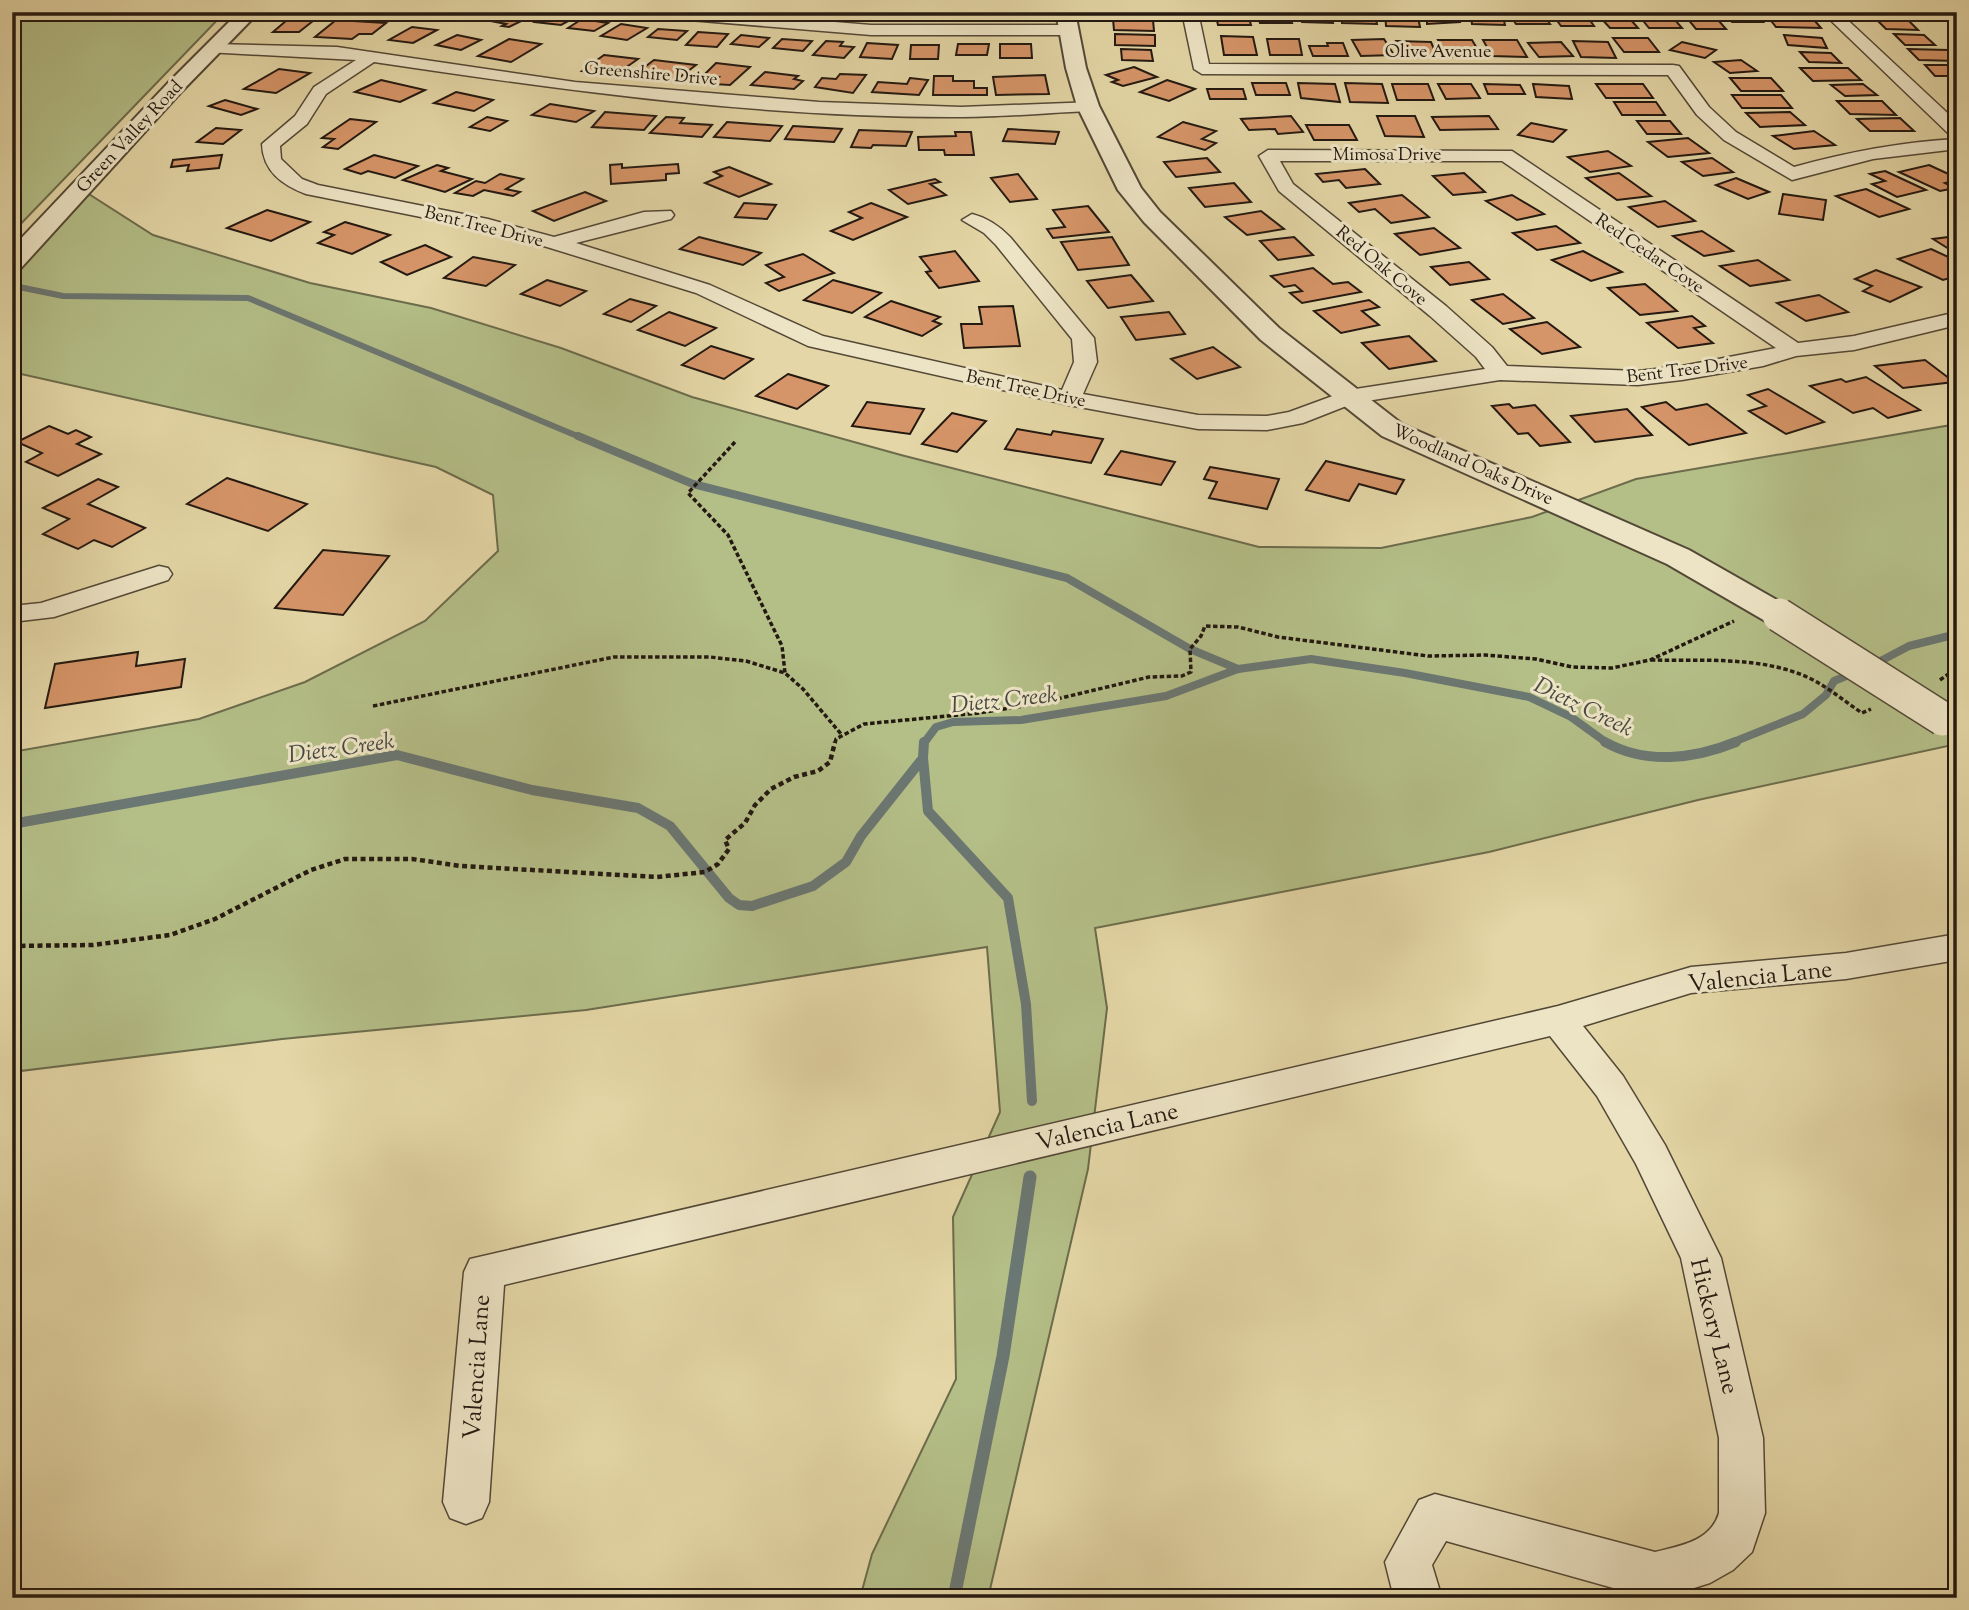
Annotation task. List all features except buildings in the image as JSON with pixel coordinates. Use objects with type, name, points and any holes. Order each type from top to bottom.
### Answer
[{"type":"street","name":"Green Valley Road","points":[[12,264],[212,49],[250,12]]},
{"type":"street","points":[[654,12],[806,26],[936,31],[1066,21]]},
{"type":"street","points":[[936,31],[939,12]]},
{"type":"street","name":"Olive Avenue","points":[[1190,12],[1202,69],[1673,70],[1703,111],[1730,136],[1792,174],[1869,152],[1957,144]]},
{"type":"street","points":[[1830,12],[1957,132]]},
{"type":"street","name":"Woodland Oaks Drive","points":[[1066,21],[1088,106],[1138,202],[1270,334],[1349,397],[1392,430],[1678,557],[1944,710]]},
{"type":"street","name":"Greenshire Drive","points":[[212,49],[279,49],[373,56],[576,87],[769,104],[961,112],[1088,106]]},
{"type":"street","name":"Bent Tree Drive","points":[[373,56],[320,91],[301,120],[271,144],[272,160],[295,183],[334,196],[442,215],[554,243],[703,289],[816,341],[1163,417],[1237,424],[1295,418],[1349,397],[1500,373],[1638,378],[1854,342],[1957,318]]},
{"type":"street","name":"Mimosa Drive","points":[[1268,156],[1506,155]]},
{"type":"street","name":"Red Cedar Cove","points":[[1506,155],[1794,350]]},
{"type":"street","name":"Red Oak Cove","points":[[1268,156],[1286,187],[1437,311],[1484,352],[1500,373]]},
{"type":"street","points":[[554,243],[643,218],[664,215]]},
{"type":"street","points":[[972,219],[990,229],[1003,241],[1083,338],[1087,350],[1087,365],[1069,398]]},
{"type":"street","points":[[12,614],[44,611],[159,574]]},
{"type":"street","name":"Valencia Lane","points":[[466,1502],[484,1272],[1558,1020],[1691,980],[1846,966],[1957,947]]},
{"type":"street","name":"Hickory Lane","points":[[1418,1598],[1408,1562],[1435,1516],[1653,1587],[1717,1554],[1736,1536],[1742,1513],[1741,1438],[1701,1258],[1651,1156],[1610,1086],[1558,1020]]},
{"type":"path","points":[[735,442],[688,493],[727,536],[782,646],[785,673]]},
{"type":"path","points":[[12,946],[93,946],[170,936],[215,919],[311,870],[345,859],[412,859],[475,867],[657,877],[705,872],[718,864],[729,849],[725,840],[745,823],[755,805],[771,789],[794,777],[818,771],[830,762],[836,739],[841,734],[864,724],[979,713],[1050,701],[1149,677],[1182,676],[1191,673],[1190,649],[1201,636],[1205,626],[1228,626],[1288,638],[1428,656],[1485,654],[1536,659],[1572,667],[1612,668],[1650,660],[1773,611]]},
{"type":"path","points":[[373,706],[614,657],[710,657],[747,661],[785,673],[803,689],[841,734]]},
{"type":"path","points":[[1650,660],[1723,663],[1796,672],[1816,681],[1862,713],[1873,708]]},
{"type":"path","points":[[1944,710],[1957,668]]},
{"type":"green space","points":[[12,12],[225,12],[12,233]]},
{"type":"green space","points":[[81,189],[153,235],[310,283],[431,308],[561,348],[692,397],[901,455],[1259,547],[1381,548],[1532,517],[1636,479],[1957,424],[1957,744],[1698,800],[1489,852],[1095,928],[1107,1008],[1088,1169],[988,1598],[860,1598],[872,1554],[956,1379],[953,1217],[1000,1112],[987,947],[586,1010],[282,1039],[12,1072],[12,752],[199,719],[305,682],[425,621],[498,551],[493,495],[436,467],[12,372],[12,260]]},
{"type":"waterway","points":[[19,287],[63,296],[248,298],[582,438]]},
{"type":"waterway","points":[[578,436],[693,484],[1067,578],[1190,649],[1238,669]]},
{"type":"waterway","name":"Dietz Creek","points":[[1873,665],[1909,646],[1957,634]]},
{"type":"waterway","name":"Dietz Creek","points":[[1238,669],[1311,659],[1405,673],[1529,697],[1571,717],[1607,743]]},
{"type":"waterway","name":"Dietz Creek","points":[[924,743],[936,727],[953,722],[1021,720],[1166,696],[1238,669]]},
{"type":"waterway","name":"Dietz Creek","points":[[1731,743],[1803,714],[1826,695],[1834,681],[1856,672]]},
{"type":"waterway","name":"Dietz Creek","points":[[923,758],[924,742]]},
{"type":"waterway","name":"Dietz Creek","points":[[1607,743],[1637,754],[1670,757],[1687,756],[1736,742]]},
{"type":"waterway","name":"Dietz Creek","points":[[12,824],[397,755],[532,790],[638,808],[670,826],[729,898],[739,905],[752,906],[813,886],[846,862],[861,836],[923,758]]},
{"type":"waterway","points":[[923,758],[928,811],[1008,898],[1026,1004],[1032,1101]]},
{"type":"waterway","points":[[954,1598],[1003,1356],[1030,1177]]}]
